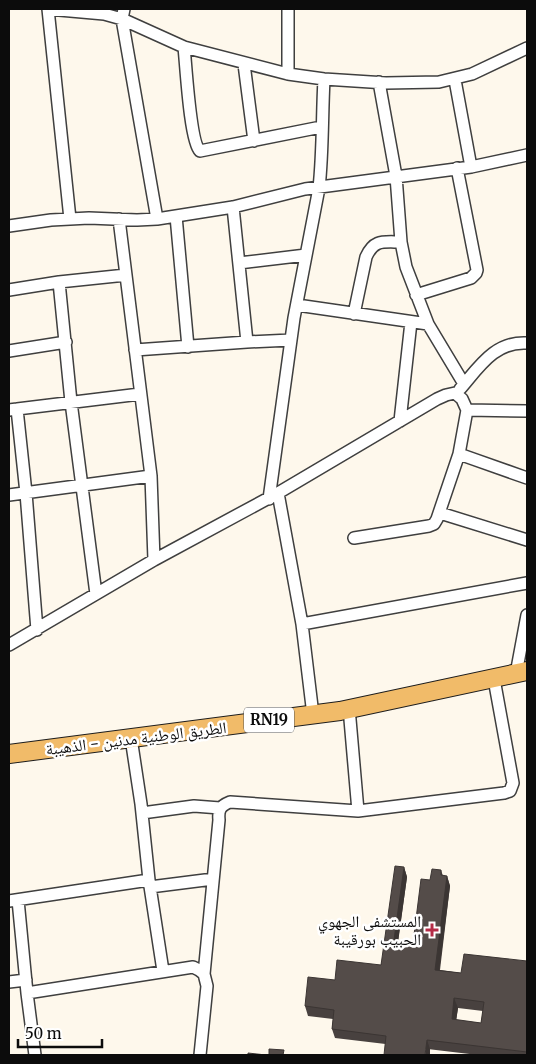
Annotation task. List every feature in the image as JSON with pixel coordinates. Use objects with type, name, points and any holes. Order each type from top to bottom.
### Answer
[{"type":"main road","name":"الطريق الوطنية مدنين - الذهيبة","points":[[9,754],[313,715],[522,672]]},
{"type":"street","points":[[70,219],[48,9],[123,14],[184,48],[288,74],[324,79],[379,82],[440,82],[455,80],[527,48]]},
{"type":"street","points":[[288,9],[288,74]]},
{"type":"street","points":[[123,14],[157,219]]},
{"type":"street","points":[[184,48],[191,118],[198,149],[203,152],[321,127]]},
{"type":"street","points":[[244,64],[254,141]]},
{"type":"street","points":[[313,715],[302,624],[273,496],[291,340],[319,188],[324,79]]},
{"type":"street","points":[[455,80],[471,167]]},
{"type":"street","points":[[379,82],[396,176],[406,267],[428,324],[464,384]]},
{"type":"street","points":[[9,226],[70,219],[157,219],[233,207],[278,195],[396,176],[471,167],[527,155]]},
{"type":"street","points":[[416,295],[471,278],[476,274],[477,270],[457,168]]},
{"type":"street","points":[[233,207],[247,342]]},
{"type":"street","points":[[176,216],[188,347]]},
{"type":"street","points":[[119,219],[151,476],[154,560]]},
{"type":"street","points":[[354,314],[366,257],[373,244],[380,242],[402,242]]},
{"type":"street","points":[[238,263],[306,255]]},
{"type":"street","points":[[9,290],[59,282],[126,275]]},
{"type":"street","points":[[59,282],[96,594]]},
{"type":"street","points":[[297,306],[428,324]]},
{"type":"street","points":[[400,421],[412,322]]},
{"type":"street","points":[[135,350],[291,340]]},
{"type":"street","points":[[9,348],[66,342]]},
{"type":"street","points":[[455,394],[499,348],[527,343]]},
{"type":"street","points":[[37,630],[26,493],[13,410],[140,394]]},
{"type":"street","points":[[9,645],[154,560],[273,496],[446,394],[455,394],[462,399],[467,410],[459,454],[440,513],[434,524],[354,538]]},
{"type":"street","points":[[467,410],[527,411]]},
{"type":"street","points":[[459,454],[527,478]]},
{"type":"street","points":[[9,494],[151,476]]},
{"type":"street","points":[[440,513],[527,540]]},
{"type":"street","points":[[302,624],[527,583]]},
{"type":"street","points":[[522,672],[527,615]]},
{"type":"street","points":[[142,813],[194,806],[220,808],[230,802],[358,811],[497,795],[510,790],[513,782],[494,679]]},
{"type":"street","points":[[349,708],[358,811]]},
{"type":"street","points":[[131,738],[163,971]]},
{"type":"street","points":[[200,1055],[207,986],[204,974],[218,812],[220,808]]},
{"type":"street","points":[[35,1055],[14,901],[213,878]]},
{"type":"street","points":[[27,993],[193,967],[204,974]]},
{"type":"street","points":[[9,982],[26,980]]},
{"type":"building","name":"المستشفى الجهوي الحبيب بورقيبة","points":[[395,866],[404,867],[394,940],[413,943],[421,879],[430,880],[432,869],[441,870],[441,875],[447,876],[435,970],[461,973],[464,954],[527,961],[527,1052],[427,1040],[425,1055],[384,1055],[386,1036],[332,1029],[334,1010],[305,1006],[308,977],[335,980],[337,960],[381,965]],"holes":[[[454,998],[484,1002],[481,1023],[452,1019]]]},
{"type":"building","points":[[269,1049],[284,1050],[283,1055],[269,1055]]},
{"type":"building","points":[[248,1053],[266,1055],[248,1055]]},
{"type":"place","name":"المستشفى الجهوي الحبيب بورقيبة","points":[[432,930]]}]
